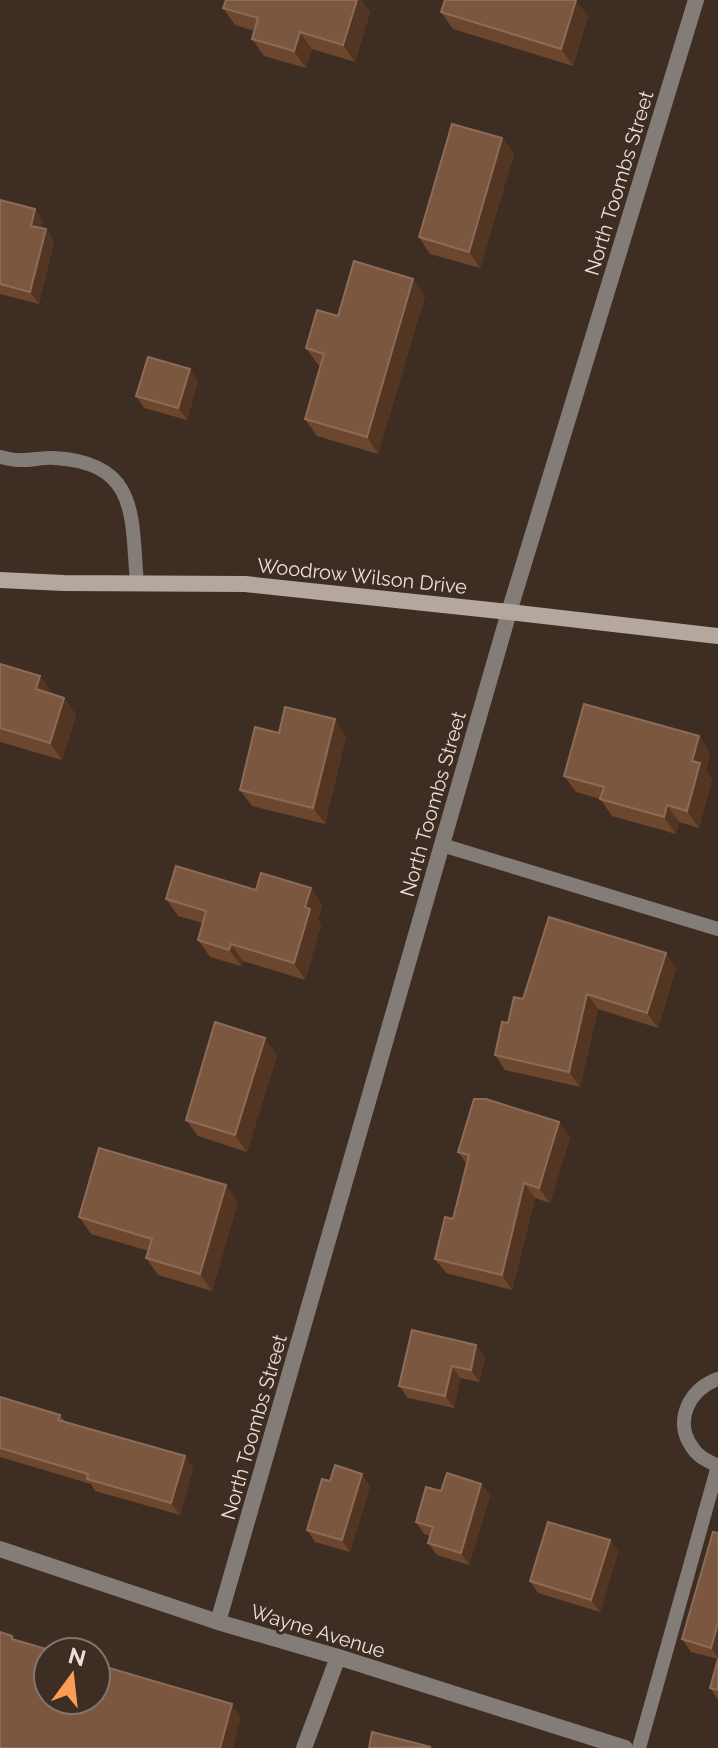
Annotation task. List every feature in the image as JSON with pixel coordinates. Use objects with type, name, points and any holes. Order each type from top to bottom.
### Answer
[{"type":"main road","name":"Woodrow Wilson Drive","points":[[0,580],[245,584],[718,636]]},
{"type":"street","name":"North Toombs Street","points":[[218,1622],[509,612],[696,0]]},
{"type":"street","name":"Wayne Avenue","points":[[0,1549],[218,1622],[625,1748]]},
{"type":"street","points":[[304,1748],[338,1657]]},
{"type":"lane","points":[[0,457],[79,461],[97,467],[114,479],[123,489],[130,507],[137,583]]},
{"type":"lane","points":[[442,845],[718,929]]},
{"type":"lane","points":[[639,1748],[718,1466],[702,1458],[690,1445],[684,1428],[685,1410],[693,1394],[706,1383],[718,1379]]},
{"type":"building","points":[[226,0],[357,0],[343,45],[300,32],[294,51],[252,39],[258,18],[223,8]]},
{"type":"building","points":[[445,0],[576,0],[561,49],[441,12]]},
{"type":"building","points":[[452,124],[502,138],[469,252],[419,237]]},
{"type":"building","points":[[0,200],[35,209],[31,226],[46,229],[30,292],[0,284]]},
{"type":"building","points":[[354,261],[413,279],[367,437],[305,419],[324,354],[306,348],[317,310],[338,316]]},
{"type":"building","points":[[148,357],[190,369],[178,408],[136,396]]},
{"type":"building","points":[[0,664],[40,676],[36,689],[64,698],[50,743],[0,728]]},
{"type":"building","points":[[584,704],[699,736],[692,761],[700,763],[687,811],[667,805],[664,817],[600,799],[604,787],[564,776]]},
{"type":"building","points":[[285,707],[335,719],[313,808],[240,790],[255,727],[279,733]]},
{"type":"building","points":[[176,866],[256,890],[261,873],[311,888],[305,907],[310,909],[294,963],[231,944],[229,950],[198,940],[206,911],[166,899]]},
{"type":"building","points":[[549,917],[666,953],[647,1013],[587,994],[569,1072],[495,1055],[502,1022],[508,1023],[514,997],[523,999]]},
{"type":"building","points":[[215,1022],[265,1038],[235,1135],[186,1120]]},
{"type":"building","points":[[474,1099],[486,1099],[559,1122],[539,1188],[524,1183],[502,1275],[435,1259],[445,1217],[453,1219],[469,1155],[458,1152]]},
{"type":"building","points":[[99,1148],[226,1185],[200,1274],[146,1258],[152,1239],[79,1217]]},
{"type":"building","points":[[412,1330],[476,1345],[471,1370],[452,1366],[445,1396],[399,1386]]},
{"type":"building","points":[[0,1397],[60,1415],[58,1420],[185,1456],[171,1503],[87,1479],[88,1474],[0,1448]]},
{"type":"building","points":[[335,1465],[362,1474],[342,1540],[307,1530],[322,1479],[330,1481]]},
{"type":"building","points":[[447,1473],[481,1484],[461,1553],[428,1543],[433,1527],[416,1522],[426,1487],[441,1491]]},
{"type":"building","points":[[548,1522],[610,1540],[591,1600],[530,1581]]},
{"type":"building","points":[[713,1532],[718,1533],[718,1623],[711,1648],[682,1639]]},
{"type":"building","points":[[0,1632],[32,1645],[32,1716],[112,1716],[112,1669],[232,1704],[220,1748],[0,1748]]},
{"type":"building","points":[[718,1659],[718,1690],[710,1688]]},
{"type":"building","points":[[372,1732],[431,1747],[369,1748]]}]
